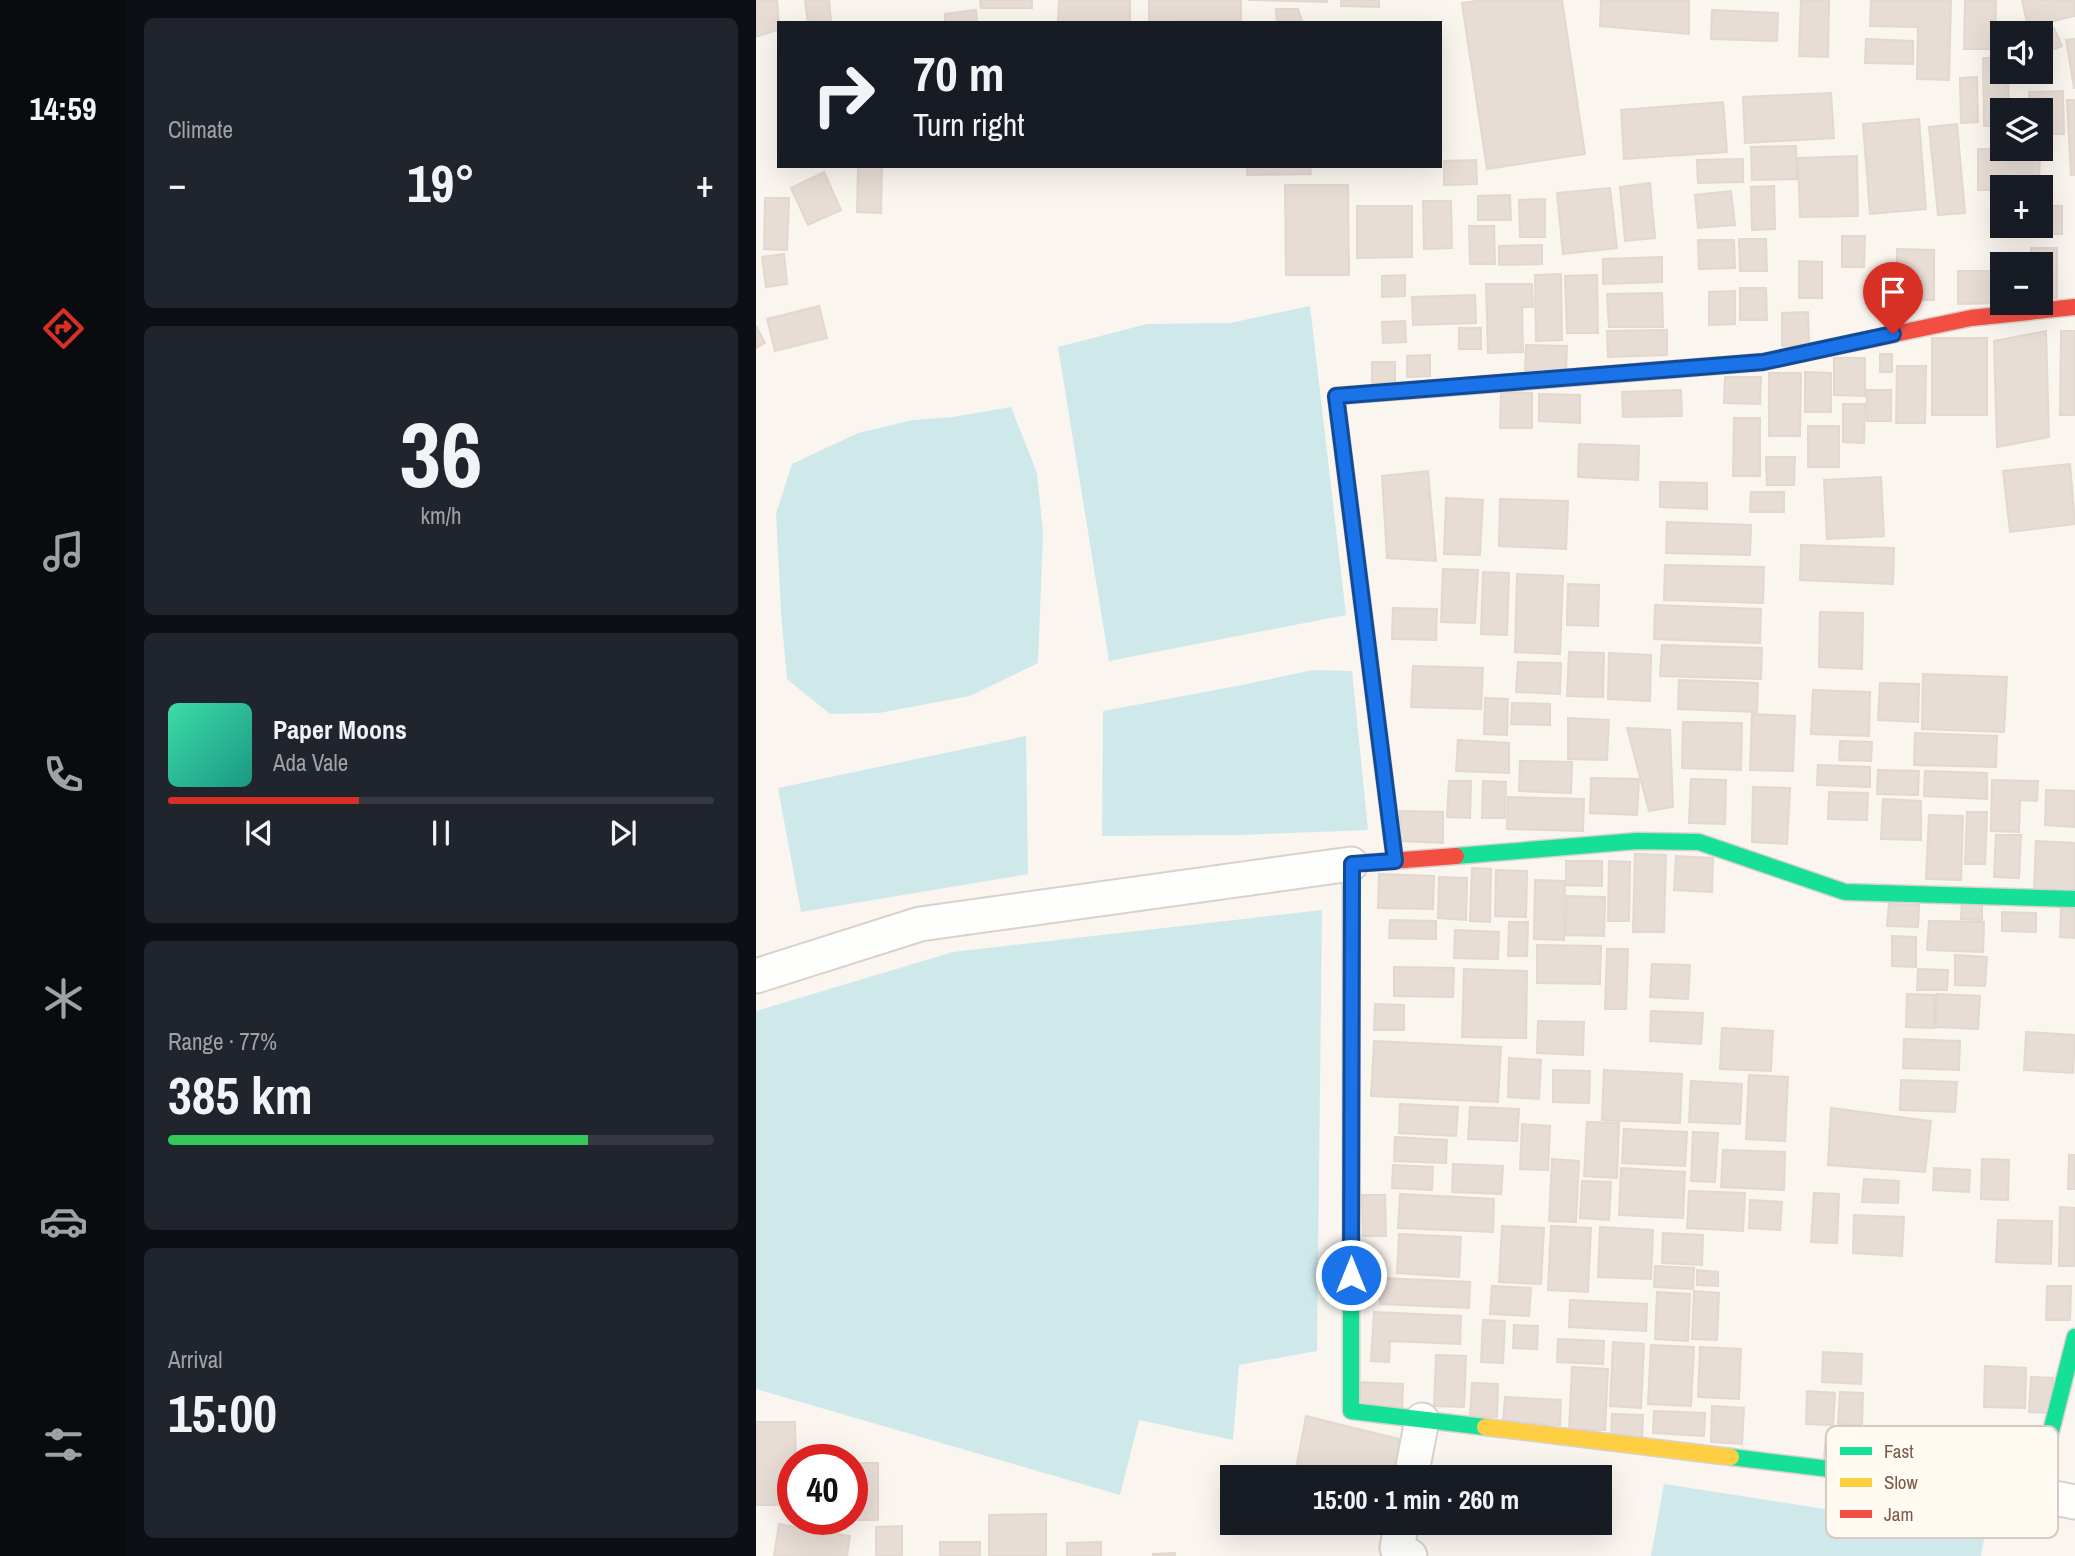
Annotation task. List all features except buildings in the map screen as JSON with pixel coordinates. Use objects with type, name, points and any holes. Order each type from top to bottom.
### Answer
[{"type":"street","points":[[1395,861],[1336,396],[1763,362],[1971,318],[2075,307]]},
{"type":"street","points":[[756,976],[920,924],[1352,864],[1637,841],[1699,842],[1845,892],[2075,899]]},
{"type":"street","points":[[1352,864],[1351,1411],[1826,1469]]},
{"type":"street","points":[[2052,1426],[2075,1337]]},
{"type":"street","points":[[1413,1465],[1422,1420]]},
{"type":"street","points":[[1400,1535],[1397,1548],[1410,1556]]},
{"type":"water","points":[[1310,306],[1346,615],[1109,661],[1058,347],[1147,324],[1230,323]]},
{"type":"water","points":[[1011,407],[1037,473],[1043,533],[1038,663],[970,696],[879,713],[830,714],[787,679],[776,514],[792,464],[858,433],[913,420],[953,417]]},
{"type":"water","points":[[1313,670],[1352,671],[1368,830],[1102,836],[1103,711]]},
{"type":"water","points":[[1026,736],[1028,874],[801,912],[778,788]]},
{"type":"water","points":[[1322,910],[1317,1351],[1239,1365],[1233,1440],[1139,1420],[1120,1495],[756,1389],[756,1011],[953,952]]},
{"type":"water","points":[[1664,1484],[1826,1509],[1826,1538],[1984,1538],[1981,1556],[1651,1556]]},
{"type":"traffic: fast","points":[[1395,861],[1336,396],[1467,386]]},
{"type":"traffic: fast","points":[[1456,856],[1637,841],[1699,842],[1845,892],[2075,899]]},
{"type":"traffic: fast","points":[[1351,968],[1351,1411],[1485,1427]]},
{"type":"traffic: fast","points":[[2052,1426],[2075,1337]]},
{"type":"traffic: fast","points":[[1731,1457],[1826,1469]]},
{"type":"traffic: slow","points":[[1467,386],[1763,362],[1804,353]]},
{"type":"traffic: slow","points":[[1485,1427],[1731,1457]]},
{"type":"traffic: jam","points":[[1804,353],[1971,318],[2075,307]]},
{"type":"traffic: jam","points":[[1351,968],[1351,864],[1456,856]]},
{"type":"route","points":[[1351,1275],[1352,864],[1395,861],[1336,396],[1763,362],[1893,334]]}]
